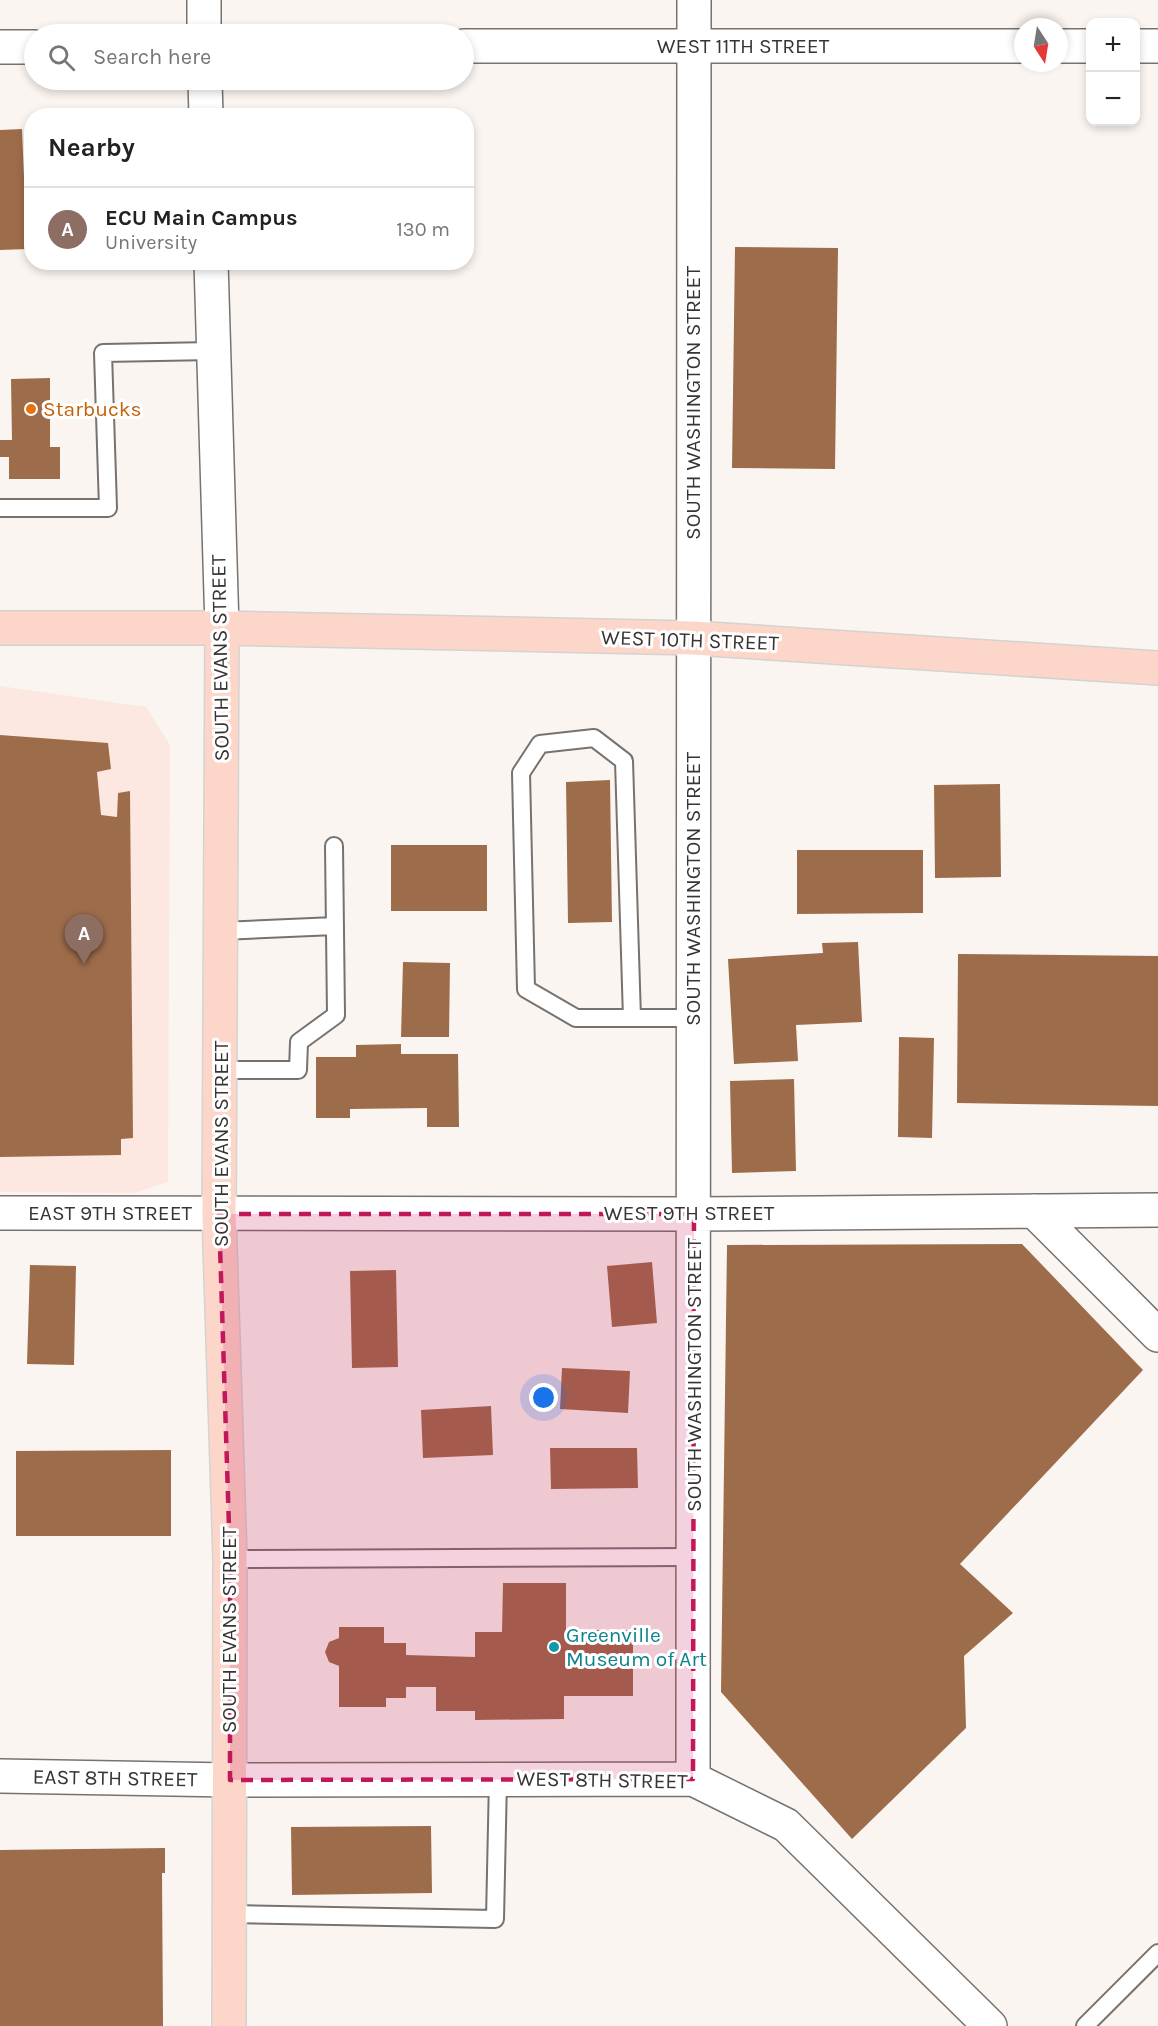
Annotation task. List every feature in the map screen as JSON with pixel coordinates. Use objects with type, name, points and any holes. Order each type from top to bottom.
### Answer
[{"type":"main road","name":"WEST 10TH STREET","points":[[0,628],[222,627],[693,638],[1158,668]]},
{"type":"main road","name":"SOUTH EVANS STREET","points":[[222,627],[219,1214],[230,1559],[229,2026]]},
{"type":"street","points":[[204,0],[204,24]]},
{"type":"street","name":"SOUTH WASHINGTON STREET","points":[[693,1779],[694,0]]},
{"type":"street","name":"WEST 11TH STREET","points":[[474,46],[1014,46]]},
{"type":"street","points":[[1068,46],[1086,46]]},
{"type":"street","points":[[1140,46],[1158,46]]},
{"type":"street","points":[[0,47],[24,47]]},
{"type":"street","points":[[205,90],[206,108]]},
{"type":"street","name":"SOUTH EVANS STREET","points":[[211,270],[222,627]]},
{"type":"street","name":"WEST 9TH STREET","points":[[219,1214],[694,1214],[1158,1210]]},
{"type":"street","points":[[1034,1211],[1158,1335]]},
{"type":"street","name":"EAST 9TH STREET","points":[[0,1213],[219,1214]]},
{"type":"street","name":"EAST 8TH STREET","points":[[0,1776],[230,1780]]},
{"type":"street","name":"WEST 8TH STREET","points":[[230,1780],[693,1779],[786,1825],[990,2026]]},
{"type":"lane","points":[[0,508],[108,508],[103,352],[213,351]]},
{"type":"lane","points":[[633,1018],[624,761],[594,738],[540,744],[521,773],[526,989],[576,1018],[633,1018],[693,1018]]},
{"type":"lane","points":[[220,1070],[298,1070],[299,1042],[336,1015],[334,846]]},
{"type":"lane","points":[[221,931],[335,926]]},
{"type":"lane","points":[[230,1559],[693,1557]]},
{"type":"lane","points":[[230,1914],[495,1919],[498,1779]]},
{"type":"lane","points":[[1085,2026],[1158,1953]]},
{"type":"highlighted area","points":[[219,1214],[694,1214],[693,1779],[230,1780],[230,1559]]},
{"type":"shaded area","points":[[0,686],[146,707],[170,745],[168,1182],[135,1193],[0,1192]]},
{"type":"building","points":[[22,129],[24,249],[0,250],[0,130]]},
{"type":"building","points":[[735,247],[838,248],[835,469],[732,468]]},
{"type":"building","name":"Starbucks","points":[[50,378],[50,447],[60,447],[60,479],[9,479],[9,457],[0,457],[0,440],[12,440],[11,379]]},
{"type":"building","points":[[0,735],[108,743],[111,769],[97,772],[101,815],[117,817],[118,793],[130,791],[133,1138],[121,1139],[121,1155],[0,1157]]},
{"type":"building","points":[[610,780],[612,922],[568,923],[566,782]]},
{"type":"building","points":[[1000,784],[1001,877],[935,878],[934,785]]},
{"type":"building","points":[[391,845],[487,845],[487,911],[391,911]]},
{"type":"building","points":[[797,850],[923,850],[923,913],[797,914]]},
{"type":"building","points":[[858,942],[862,1022],[796,1025],[798,1061],[734,1064],[728,959],[823,953],[822,943]]},
{"type":"building","points":[[958,954],[1158,956],[1158,1106],[957,1103]]},
{"type":"building","points":[[403,962],[450,963],[449,1037],[401,1037]]},
{"type":"building","points":[[899,1037],[934,1038],[932,1138],[898,1137]]},
{"type":"building","points":[[401,1044],[401,1054],[458,1054],[459,1127],[427,1127],[427,1108],[350,1109],[350,1118],[316,1118],[316,1057],[356,1057],[356,1045]]},
{"type":"building","points":[[794,1079],[796,1171],[732,1173],[730,1081]]},
{"type":"building","points":[[1022,1244],[1143,1370],[960,1564],[1013,1613],[964,1656],[966,1728],[852,1839],[721,1692],[727,1245]]},
{"type":"building","points":[[652,1262],[657,1323],[612,1327],[607,1266]]},
{"type":"building","points":[[30,1265],[76,1266],[74,1365],[27,1364]]},
{"type":"building","points":[[396,1270],[398,1367],[352,1368],[350,1271]]},
{"type":"building","points":[[562,1368],[630,1371],[628,1413],[560,1409]]},
{"type":"building","points":[[491,1406],[493,1455],[423,1458],[421,1410]]},
{"type":"building","points":[[550,1448],[637,1448],[638,1488],[551,1489]]},
{"type":"building","points":[[171,1450],[171,1536],[16,1536],[16,1451]]},
{"type":"building","name":"Greenville Museum of Art","points":[[503,1583],[566,1583],[566,1630],[633,1630],[633,1696],[564,1696],[564,1719],[475,1720],[475,1711],[436,1711],[436,1687],[406,1687],[406,1698],[386,1698],[386,1707],[339,1707],[339,1666],[329,1662],[325,1652],[329,1642],[339,1638],[339,1627],[384,1627],[384,1643],[406,1643],[406,1655],[475,1657],[475,1632],[502,1632]]},
{"type":"building","points":[[431,1826],[432,1893],[292,1895],[291,1827]]},
{"type":"building","points":[[165,1848],[165,1873],[162,1873],[163,2026],[0,2026],[0,1850]]},
{"type":"place","name":"Starbucks","points":[[31,409]]},
{"type":"place","name":"ECU Main Campus","points":[[84,964]]},
{"type":"place","name":"Greenville Museum of Art","points":[[554,1647]]}]
